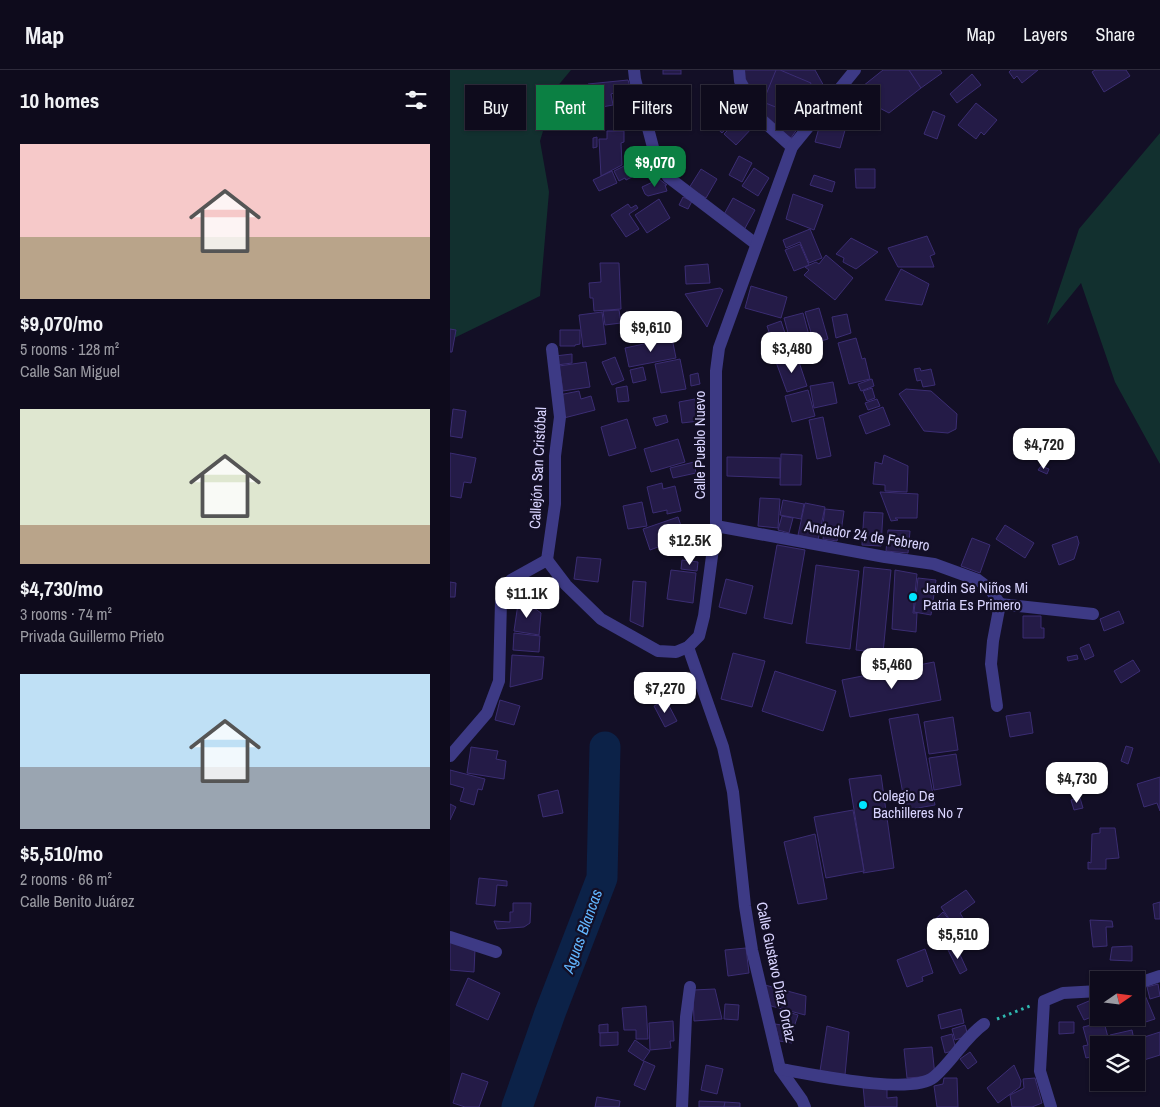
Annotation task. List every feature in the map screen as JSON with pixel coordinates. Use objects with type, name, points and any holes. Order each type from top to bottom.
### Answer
[{"type":"street","points":[[634,70],[654,151],[668,177],[756,244]]},
{"type":"street","points":[[739,70],[740,81],[762,120],[792,147]]},
{"type":"street","name":"Calle Pueblo Nuevo","points":[[688,647],[699,636],[704,616],[716,526],[716,371],[719,348],[792,147],[855,70]]},
{"type":"street","name":"Callejón San Cristóbal","points":[[545,561],[555,504],[554,456],[560,417],[552,349]]},
{"type":"street","name":"Andador 24 de Febrero","points":[[716,526],[885,558],[934,564],[978,580],[990,588],[1000,604]]},
{"type":"street","points":[[450,756],[487,713],[499,681],[501,600],[511,580],[545,561],[566,585],[601,619],[658,651],[676,652],[688,647]]},
{"type":"street","points":[[997,706],[991,664],[1000,604],[1092,614]]},
{"type":"street","name":"Calle Gustavo Díaz Ordaz","points":[[688,647],[723,747],[733,792],[745,906],[752,950],[780,1069],[805,1107]]},
{"type":"street","points":[[450,937],[496,952]]},
{"type":"street","points":[[1145,981],[1160,976]]},
{"type":"street","points":[[682,1107],[686,1017],[690,987]]},
{"type":"street","points":[[1051,1107],[1040,1071],[1044,1001],[1063,993],[1090,992]]},
{"type":"street","points":[[780,1069],[861,1083],[921,1084],[933,1078],[974,1031],[984,1024]]},
{"type":"path","points":[[984,1024],[1044,1001]]},
{"type":"green space","points":[[450,70],[571,70],[558,85],[536,85],[536,130],[543,130],[540,141],[549,192],[540,296],[450,340]]},
{"type":"green space","points":[[1160,133],[1160,464],[1115,382],[1081,283],[1047,325],[1079,229]]},
{"type":"building","points":[[663,70],[681,70],[681,74],[663,74]]},
{"type":"building","points":[[742,70],[815,70],[823,85],[776,85],[776,128],[766,119],[766,85],[747,85],[742,76]]},
{"type":"building","points":[[776,70],[811,83],[810,85],[776,85],[776,107],[766,103],[766,95]]},
{"type":"building","points":[[883,70],[909,70],[921,88],[889,113],[880,108],[880,85],[864,85]]},
{"type":"building","points":[[909,70],[940,70],[942,73],[921,88]]},
{"type":"building","points":[[1011,70],[1038,70],[1022,83],[1017,76],[1014,79],[1009,72]]},
{"type":"building","points":[[1095,70],[1126,70],[1130,76],[1104,92],[1092,72]]},
{"type":"building","points":[[972,74],[981,85],[957,103],[950,94]]},
{"type":"building","points":[[628,80],[629,85],[614,85],[614,93],[611,94],[613,105],[604,107],[604,85],[588,84]]},
{"type":"building","points":[[976,103],[997,120],[984,135],[981,132],[976,139],[958,125]]},
{"type":"building","points":[[933,111],[945,116],[937,139],[924,134]]},
{"type":"building","points":[[728,130],[750,130],[736,145],[724,134]]},
{"type":"building","points":[[779,130],[796,130],[791,138]]},
{"type":"building","points":[[818,130],[845,130],[840,148],[815,142]]},
{"type":"building","points":[[607,131],[624,131],[624,142],[621,143],[622,165],[601,176],[599,139],[607,139]]},
{"type":"building","points":[[597,137],[597,147],[593,148],[593,138]]},
{"type":"building","points":[[739,156],[752,163],[742,182],[729,175]]},
{"type":"building","points":[[632,162],[638,174],[619,181],[614,171]]},
{"type":"building","points":[[754,168],[769,178],[758,196],[742,186]]},
{"type":"building","points":[[701,169],[717,179],[706,198],[689,188]]},
{"type":"building","points":[[855,169],[875,169],[875,188],[856,188]]},
{"type":"building","points":[[612,171],[617,183],[599,191],[593,180]]},
{"type":"building","points":[[814,175],[835,182],[832,192],[810,185]]},
{"type":"building","points":[[659,179],[667,185],[665,185],[667,191],[648,196],[645,194],[642,187]]},
{"type":"building","points":[[793,194],[823,205],[814,230],[786,219]]},
{"type":"building","points":[[683,197],[692,201],[688,209],[679,205]]},
{"type":"building","points":[[733,198],[755,210],[744,230],[722,218]]},
{"type":"building","points":[[659,199],[670,218],[647,233],[635,215]]},
{"type":"building","points":[[628,204],[631,208],[636,205],[638,208],[629,214],[639,229],[626,237],[611,215]]},
{"type":"building","points":[[810,229],[822,258],[809,263],[800,242],[786,248],[783,240]]},
{"type":"building","points":[[927,236],[935,254],[930,256],[934,267],[898,267],[888,248]]},
{"type":"building","points":[[851,238],[878,252],[856,269],[843,262],[844,258],[836,254]]},
{"type":"building","points":[[800,244],[809,265],[794,271],[785,250]]},
{"type":"building","points":[[826,255],[853,278],[835,300],[804,275],[809,270],[805,267],[816,262],[819,264]]},
{"type":"building","points":[[600,263],[619,263],[621,309],[594,311],[593,298],[590,298],[589,283],[601,282]]},
{"type":"building","points":[[708,264],[710,283],[686,284],[685,266]]},
{"type":"building","points":[[901,269],[929,284],[922,305],[885,300]]},
{"type":"building","points":[[751,286],[787,297],[781,318],[745,308]]},
{"type":"building","points":[[720,288],[723,290],[707,327],[685,294]]},
{"type":"building","points":[[819,308],[828,339],[814,343],[805,312]]},
{"type":"building","points":[[619,310],[621,323],[605,325],[603,311]]},
{"type":"building","points":[[602,312],[606,344],[583,347],[579,315]]},
{"type":"building","points":[[803,313],[810,339],[791,344],[784,318]]},
{"type":"building","points":[[847,314],[851,333],[836,338],[832,317]]},
{"type":"building","points":[[781,321],[791,351],[777,356],[767,326]]},
{"type":"building","points":[[450,329],[456,330],[452,352],[450,352]]},
{"type":"building","points":[[560,330],[580,330],[580,344],[560,346]]},
{"type":"building","points":[[672,338],[676,358],[629,367],[625,348]]},
{"type":"building","points":[[856,338],[862,359],[865,358],[870,379],[849,384],[838,343]]},
{"type":"building","points":[[572,354],[572,363],[557,365],[555,356]]},
{"type":"building","points":[[797,356],[807,386],[787,392],[776,362]]},
{"type":"building","points":[[615,357],[624,380],[612,385],[602,362]]},
{"type":"building","points":[[680,359],[686,389],[661,393],[655,364]]},
{"type":"building","points":[[586,362],[590,387],[563,391],[559,366]]},
{"type":"building","points":[[643,367],[646,380],[633,383],[630,370]]},
{"type":"building","points":[[920,368],[921,371],[931,369],[935,385],[923,387],[921,380],[917,381],[914,369]]},
{"type":"building","points":[[698,373],[700,384],[691,386],[690,375]]},
{"type":"building","points":[[872,379],[874,386],[861,391],[858,384]]},
{"type":"building","points":[[833,382],[837,403],[814,408],[810,386]]},
{"type":"building","points":[[627,386],[629,401],[618,402],[616,388]]},
{"type":"building","points":[[872,388],[875,398],[867,401],[863,391]]},
{"type":"building","points":[[906,389],[931,391],[957,414],[956,429],[948,433],[924,431],[899,394]]},
{"type":"building","points":[[808,390],[815,416],[792,422],[785,396]]},
{"type":"building","points":[[579,391],[581,399],[591,396],[595,410],[564,418],[559,395]]},
{"type":"building","points":[[695,399],[699,421],[682,423],[679,402]]},
{"type":"building","points":[[877,399],[880,406],[868,410],[865,403]]},
{"type":"building","points":[[883,407],[890,425],[866,434],[859,416]]},
{"type":"building","points":[[453,409],[466,411],[462,438],[450,436]]},
{"type":"building","points":[[666,415],[668,422],[656,426],[653,418]]},
{"type":"building","points":[[823,417],[831,456],[817,459],[809,420]]},
{"type":"building","points":[[627,419],[636,448],[609,456],[601,427]]},
{"type":"building","points":[[678,439],[685,462],[651,472],[644,449]]},
{"type":"building","points":[[450,453],[476,458],[471,483],[464,482],[461,498],[450,496]]},
{"type":"building","points":[[781,454],[802,455],[801,485],[780,485]]},
{"type":"building","points":[[884,455],[908,466],[907,492],[885,491],[885,485],[873,484],[875,462],[882,464]]},
{"type":"building","points":[[727,457],[780,458],[780,478],[727,476]]},
{"type":"building","points":[[694,462],[696,473],[673,478],[670,468]]},
{"type":"building","points":[[1041,466],[1049,469],[1047,474],[1038,470]]},
{"type":"building","points":[[662,483],[663,489],[675,486],[681,511],[667,514],[667,510],[653,513],[647,487]]},
{"type":"building","points":[[880,492],[918,494],[917,518],[895,518],[898,520],[891,521]]},
{"type":"building","points":[[760,498],[780,499],[778,528],[758,526]]},
{"type":"building","points":[[783,500],[804,504],[801,519],[780,515]]},
{"type":"building","points":[[642,502],[647,526],[628,529],[623,506]]},
{"type":"building","points":[[805,503],[825,507],[818,540],[798,535]]},
{"type":"building","points":[[825,509],[844,511],[841,532],[839,532],[837,541],[823,539],[824,531],[822,531]]},
{"type":"building","points":[[864,512],[883,513],[881,546],[862,545]]},
{"type":"building","points":[[782,516],[793,518],[789,533],[778,530]]},
{"type":"building","points":[[678,517],[685,537],[650,550],[643,529]]},
{"type":"building","points":[[1005,525],[1034,543],[1025,558],[996,539]]},
{"type":"building","points":[[888,530],[910,531],[908,553],[886,551]]},
{"type":"building","points":[[1077,536],[1079,543],[1074,559],[1059,565],[1052,545]]},
{"type":"building","points":[[972,538],[990,545],[980,573],[961,566]]},
{"type":"building","points":[[777,545],[805,550],[792,624],[764,618]]},
{"type":"building","points":[[577,557],[601,559],[598,582],[574,579]]},
{"type":"building","points":[[682,560],[698,562],[697,571],[681,569]]},
{"type":"building","points":[[816,565],[859,571],[850,649],[806,643]]},
{"type":"building","points":[[864,567],[891,570],[883,653],[856,650]]},
{"type":"building","points":[[671,570],[696,573],[693,603],[667,599]]},
{"type":"building","points":[[895,570],[917,574],[913,613],[917,613],[916,632],[892,629]]},
{"type":"building","points":[[918,578],[936,580],[931,615],[914,612]]},
{"type":"building","points":[[726,579],[753,586],[746,614],[719,607]]},
{"type":"building","points":[[633,581],[646,582],[643,627],[630,621]]},
{"type":"building","points":[[450,582],[456,583],[455,597],[450,597]]},
{"type":"building","points":[[519,597],[541,613],[539,635],[514,631]]},
{"type":"building","points":[[1119,611],[1124,623],[1104,631],[1100,619]]},
{"type":"building","points":[[1023,616],[1041,616],[1041,628],[1044,628],[1044,638],[1023,638]]},
{"type":"building","points":[[514,633],[540,636],[539,652],[513,650]]},
{"type":"building","points":[[1089,644],[1094,656],[1085,660],[1080,648]]},
{"type":"building","points":[[733,653],[765,661],[752,707],[721,699]]},
{"type":"building","points":[[512,655],[544,657],[542,679],[510,687]]},
{"type":"building","points":[[1077,655],[1078,659],[1068,661],[1067,657]]},
{"type":"building","points":[[1133,660],[1140,671],[1121,683],[1114,671]]},
{"type":"building","points":[[934,662],[941,700],[850,717],[842,680]]},
{"type":"building","points":[[775,671],[836,691],[823,731],[762,711]]},
{"type":"building","points":[[500,700],[520,706],[514,725],[495,720]]},
{"type":"building","points":[[666,700],[677,721],[665,727],[654,706]]},
{"type":"building","points":[[1030,712],[1033,733],[1010,737],[1006,716]]},
{"type":"building","points":[[918,714],[935,805],[906,810],[889,719]]},
{"type":"building","points":[[953,717],[958,750],[929,754],[924,722]]},
{"type":"building","points":[[1126,746],[1133,748],[1128,764],[1121,761]]},
{"type":"building","points":[[471,747],[498,751],[496,759],[506,761],[504,779],[467,773]]},
{"type":"building","points":[[956,754],[961,785],[934,790],[929,758]]},
{"type":"building","points":[[450,770],[485,779],[482,790],[478,789],[474,805],[460,801],[464,788],[450,784]]},
{"type":"building","points":[[881,775],[894,868],[863,873],[849,779]]},
{"type":"building","points":[[1160,777],[1160,811],[1157,803],[1144,807],[1137,784]]},
{"type":"building","points":[[558,790],[563,813],[543,817],[538,795]]},
{"type":"building","points":[[1080,798],[1083,808],[1074,810],[1071,800]]},
{"type":"building","points":[[450,804],[456,807],[450,820]]},
{"type":"building","points":[[853,810],[864,871],[826,878],[814,817]]},
{"type":"building","points":[[1100,828],[1115,828],[1119,858],[1106,859],[1106,869],[1088,869],[1088,862],[1091,863],[1092,834],[1100,833]]},
{"type":"building","points":[[815,834],[827,899],[798,904],[784,842]]},
{"type":"building","points":[[479,878],[507,881],[507,886],[497,885],[495,906],[476,904]]},
{"type":"building","points":[[966,890],[975,902],[960,913],[966,923],[957,930],[941,907]]},
{"type":"building","points":[[1160,902],[1160,919],[1155,919],[1153,904]]},
{"type":"building","points":[[513,903],[531,903],[530,923],[524,927],[497,929],[494,921],[510,922],[510,912],[513,912]]},
{"type":"building","points":[[943,912],[957,930],[958,938],[934,947],[930,939],[934,937],[928,926]]},
{"type":"building","points":[[1090,920],[1112,921],[1113,927],[1106,927],[1107,946],[1093,947]]},
{"type":"building","points":[[450,942],[475,949],[474,972],[450,970]]},
{"type":"building","points":[[956,946],[967,970],[960,974],[948,950]]},
{"type":"building","points":[[1132,946],[1132,961],[1110,960],[1112,947]]},
{"type":"building","points":[[746,948],[749,973],[728,976],[725,950]]},
{"type":"building","points":[[925,949],[933,973],[922,977],[923,981],[907,987],[897,960]]},
{"type":"building","points":[[468,978],[500,993],[488,1020],[456,1005]]},
{"type":"building","points":[[1158,984],[1160,996],[1150,999],[1147,987]]},
{"type":"building","points":[[765,985],[806,996],[805,1015],[771,1006]]},
{"type":"building","points":[[715,989],[722,1019],[694,1021],[693,990]]},
{"type":"building","points":[[1145,995],[1155,1019],[1145,1022]]},
{"type":"building","points":[[1090,1001],[1090,1018],[1084,1020],[1077,1006]]},
{"type":"building","points":[[725,1004],[739,1005],[738,1020],[724,1019]]},
{"type":"building","points":[[646,1006],[648,1039],[636,1039],[636,1030],[624,1030],[622,1008]]},
{"type":"building","points":[[961,1009],[964,1023],[941,1029],[938,1015]]},
{"type":"building","points":[[785,1011],[798,1015],[794,1027],[783,1025]]},
{"type":"building","points":[[673,1021],[674,1041],[670,1041],[671,1048],[650,1050],[649,1023]]},
{"type":"building","points":[[1059,1022],[1074,1022],[1074,1033],[1059,1034]]},
{"type":"building","points":[[608,1024],[608,1033],[599,1033],[599,1025]]},
{"type":"building","points":[[775,1024],[794,1027],[792,1043],[779,1041]]},
{"type":"building","points":[[965,1025],[968,1036],[955,1040],[952,1029]]},
{"type":"building","points":[[827,1026],[849,1032],[845,1075],[820,1071]]},
{"type":"building","points":[[1105,1026],[1108,1036],[1090,1036],[1090,1057],[1086,1058],[1083,1046],[1088,1045],[1083,1027]]},
{"type":"building","points":[[1132,1030],[1133,1036],[1110,1036]]},
{"type":"building","points":[[618,1032],[618,1045],[600,1046],[600,1033]]},
{"type":"building","points":[[1160,1032],[1160,1055],[1145,1060],[1145,1037]]},
{"type":"building","points":[[952,1034],[956,1050],[945,1053],[941,1037]]},
{"type":"building","points":[[635,1040],[650,1051],[643,1061],[628,1051]]},
{"type":"building","points":[[932,1047],[935,1076],[907,1078],[904,1049]]},
{"type":"building","points":[[970,1052],[977,1062],[968,1069],[960,1059]]},
{"type":"building","points":[[644,1061],[655,1066],[645,1090],[634,1085]]},
{"type":"building","points":[[706,1065],[723,1069],[717,1094],[701,1090]]},
{"type":"building","points":[[1014,1065],[1021,1081],[1020,1087],[998,1103],[987,1088]]},
{"type":"building","points":[[462,1073],[488,1082],[479,1107],[465,1107],[453,1103]]},
{"type":"building","points":[[944,1078],[957,1078],[958,1107],[937,1107],[934,1086],[943,1084]]},
{"type":"building","points":[[1035,1078],[1042,1103],[1032,1107],[1012,1107],[1010,1095],[1024,1088],[1023,1079]]},
{"type":"building","points":[[887,1084],[887,1098],[897,1097],[897,1107],[865,1107],[863,1086]]},
{"type":"building","points":[[597,1097],[620,1101],[619,1107],[595,1107]]},
{"type":"building","points":[[699,1101],[725,1102],[724,1107],[699,1107]]},
{"type":"building","points":[[725,1102],[740,1103],[740,1107],[724,1107]]},
{"type":"waterway","name":"Aguas Blancas","points":[[517,1107],[550,1013],[602,878],[605,747]]},
{"type":"place","name":"Jardin Se Niños Mi Patria Es Primero","points":[[913,597]]},
{"type":"place","name":"Colegio De Bachilleres No 7","points":[[863,805]]}]
